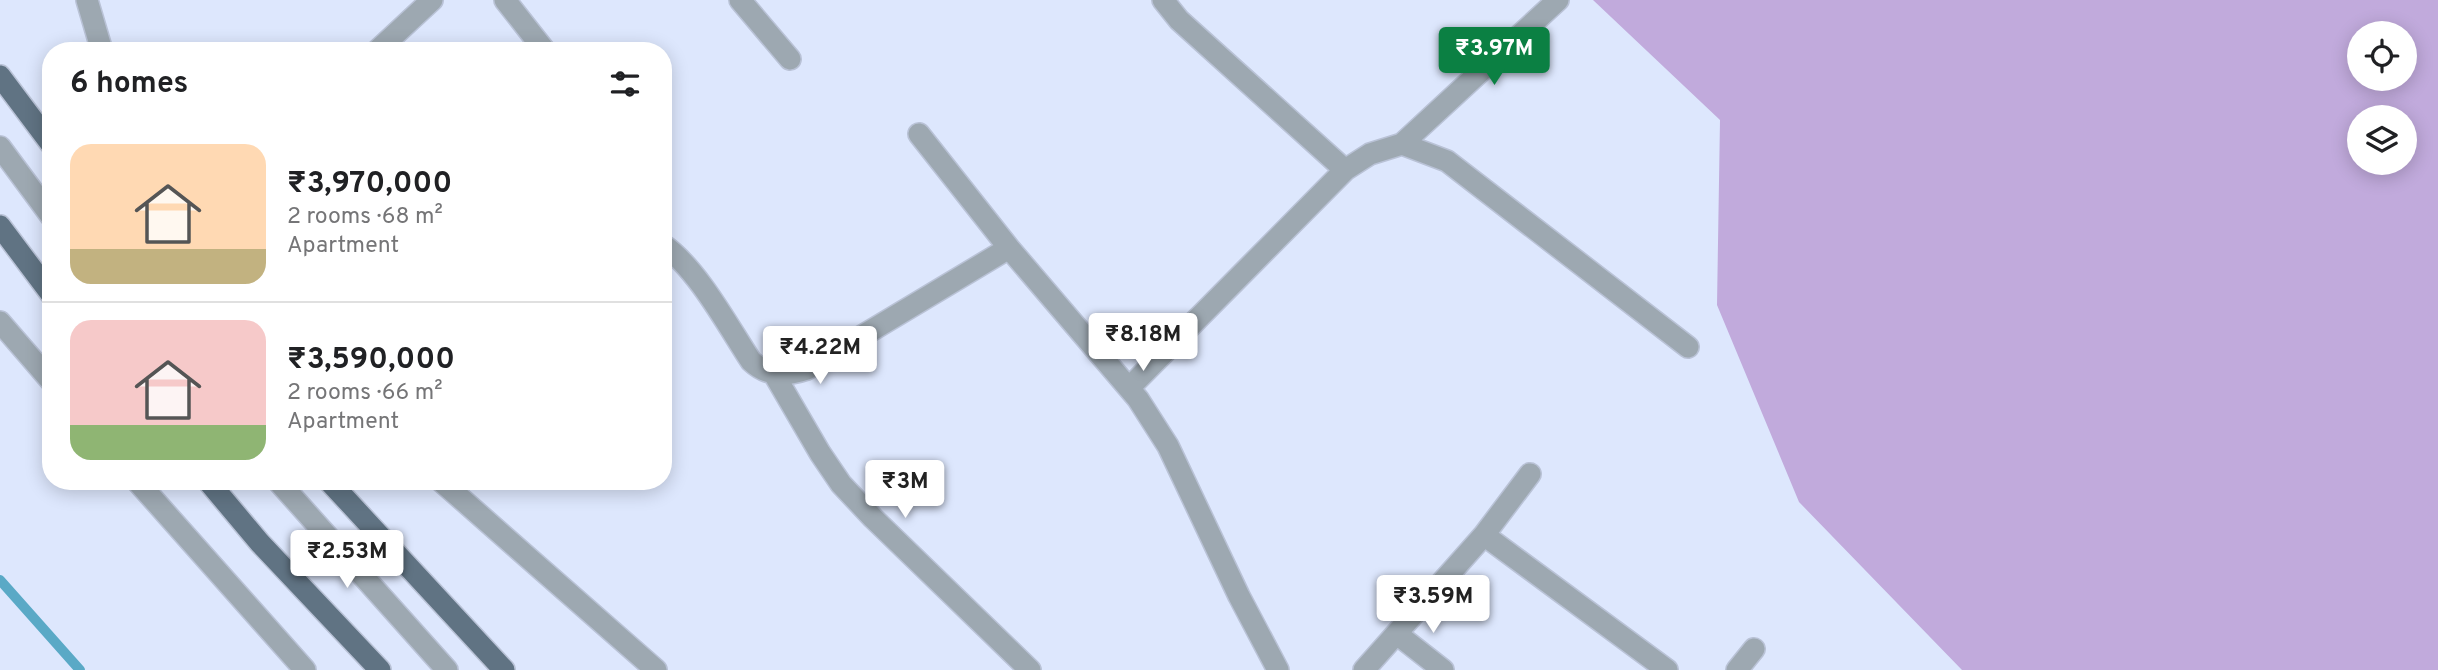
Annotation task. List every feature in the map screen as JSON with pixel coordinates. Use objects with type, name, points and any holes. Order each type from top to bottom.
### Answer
[{"type":"main road","points":[[0,76],[42,132]]},
{"type":"main road","points":[[0,226],[42,282]]},
{"type":"main road","points":[[215,490],[260,544],[380,670]]},
{"type":"main road","points":[[337,490],[504,670]]},
{"type":"street","points":[[88,0],[100,42]]},
{"type":"street","points":[[387,42],[432,0]]},
{"type":"street","points":[[505,0],[538,42]]},
{"type":"street","points":[[740,0],[790,59]]},
{"type":"street","points":[[1163,0],[1179,20],[1345,170]]},
{"type":"street","points":[[1129,388],[1345,170],[1370,154],[1402,144],[1558,0]]},
{"type":"street","points":[[919,134],[1009,248],[1129,388],[1168,446],[1239,596],[1278,670]]},
{"type":"street","points":[[1402,144],[1447,161],[1688,347]]},
{"type":"street","points":[[0,147],[42,204]]},
{"type":"street","points":[[672,251],[693,274],[751,361],[762,371],[791,374],[807,369],[1009,248]]},
{"type":"street","points":[[0,322],[42,371]]},
{"type":"street","points":[[774,374],[841,484],[1030,670]]},
{"type":"street","points":[[1364,670],[1484,535],[1530,474]]},
{"type":"street","points":[[145,490],[305,670]]},
{"type":"street","points":[[286,490],[447,670]]},
{"type":"street","points":[[451,490],[656,670]]},
{"type":"street","points":[[1484,535],[1667,670]]},
{"type":"street","points":[[1397,634],[1443,670]]},
{"type":"street","points":[[1737,670],[1754,649]]},
{"type":"shaded area","points":[[1593,0],[2438,0],[2438,670],[1962,670],[1799,502],[1717,305],[1720,120]]},
{"type":"waterway","points":[[0,580],[80,670]]}]
